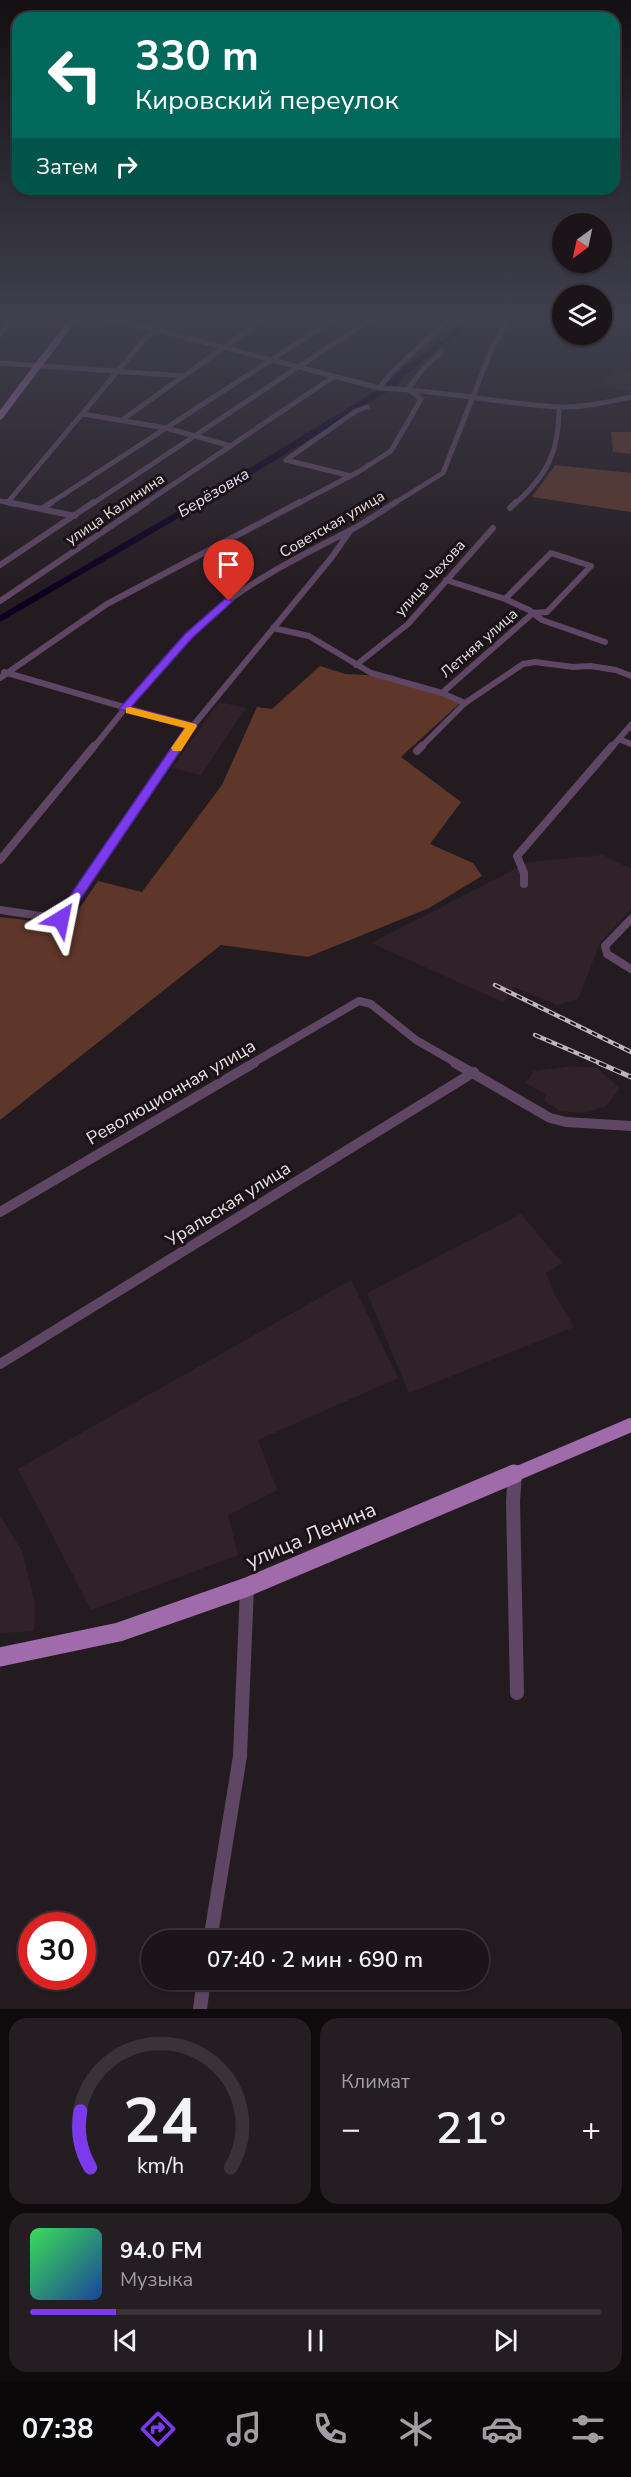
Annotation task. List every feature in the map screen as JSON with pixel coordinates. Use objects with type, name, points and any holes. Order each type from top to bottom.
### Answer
[{"type":"main road","name":"улица Ленина","points":[[0,1656],[119,1632],[247,1587],[631,1425]]},
{"type":"street","points":[[8,502],[85,409]]},
{"type":"street","points":[[122,420],[138,409]]},
{"type":"street","points":[[43,508],[195,409]]},
{"type":"street","points":[[0,566],[235,409]]},
{"type":"street","name":"улица Калинина","points":[[0,601],[286,409]]},
{"type":"street","points":[[351,476],[286,460],[362,409]]},
{"type":"street","points":[[2,674],[107,604],[351,476],[391,451],[416,409]]},
{"type":"street","name":"Советская улица","points":[[0,860],[124,709],[188,636],[215,611],[242,591],[318,545],[350,531],[443,473],[468,409]]},
{"type":"street","points":[[510,508],[524,497],[554,455],[558,442],[560,409]]},
{"type":"street","points":[[81,414],[166,428],[231,446]]},
{"type":"street","points":[[0,501],[75,516]]},
{"type":"street","name":"улица Чехова","points":[[356,665],[408,624],[493,528]]},
{"type":"street","points":[[0,910],[61,919],[192,726],[332,557],[350,531]]},
{"type":"street","name":"Летняя улица","points":[[442,693],[533,613],[547,612],[591,566],[551,553],[505,599]]},
{"type":"street","points":[[446,580],[505,599],[542,620],[605,642]]},
{"type":"street","points":[[273,628],[309,636],[371,673],[442,693],[465,703]]},
{"type":"street","points":[[417,751],[465,703],[523,664],[535,662],[573,668],[590,666],[616,670],[631,676]]},
{"type":"street","points":[[2,674],[192,726]]},
{"type":"street","points":[[524,884],[524,873],[517,856],[535,832],[631,725]]},
{"type":"street","points":[[619,739],[631,744]]},
{"type":"street","points":[[631,919],[605,946],[607,954],[631,969]]},
{"type":"street","name":"Революционная улица","points":[[0,1212],[359,1001],[371,1004],[416,1040],[474,1072]]},
{"type":"street","points":[[474,1072],[550,1118],[566,1122],[631,1126]]},
{"type":"street","name":"Уральская улица","points":[[0,1364],[474,1072]]},
{"type":"street","points":[[515,1473],[513,1501],[517,1693]]},
{"type":"street","points":[[212,1930],[240,1756],[247,1587]]},
{"type":"street","points":[[200,2009],[203,1990]]},
{"type":"shaded area","points":[[611,432],[631,432],[631,454],[613,452]]},
{"type":"shaded area","points":[[555,465],[631,473],[631,512],[532,497]]},
{"type":"shaded area","points":[[320,666],[345,674],[367,675],[435,693],[460,703],[401,757],[461,802],[430,844],[473,863],[482,876],[429,908],[308,957],[221,945],[0,1120],[0,917],[68,925],[98,881],[142,892],[222,785],[257,707],[272,709]]},
{"type":"shaded area","points":[[219,702],[246,708],[201,775],[172,768]]},
{"type":"shaded area","points":[[603,855],[631,869],[631,909],[600,943],[578,999],[557,1005],[515,987],[503,1002],[371,943],[529,862]]},
{"type":"shaded area","points":[[574,1066],[597,1068],[620,1088],[605,1107],[581,1113],[560,1111],[544,1101],[546,1095],[526,1083],[534,1071]]},
{"type":"shaded area","points":[[521,1214],[562,1263],[546,1273],[555,1295],[574,1327],[409,1393],[367,1293]]},
{"type":"shaded area","points":[[351,1280],[398,1378],[258,1440],[277,1490],[228,1515],[238,1555],[91,1610],[18,1469]]},
{"type":"shaded area","points":[[0,1516],[22,1551],[35,1604],[34,1631],[0,1633]]},
{"type":"waterway","name":"Берёзовка","points":[[0,619],[222,489],[353,409]]},
{"type":"railway","points":[[495,985],[631,1052]]},
{"type":"railway","points":[[535,1035],[602,1064]]},
{"type":"railway","points":[[599,1063],[631,1077]]},
{"type":"slow traffic","points":[[130,710],[192,726],[177,748]]},
{"type":"route","points":[[61,919],[192,726],[124,709],[188,636],[229,601]]}]
